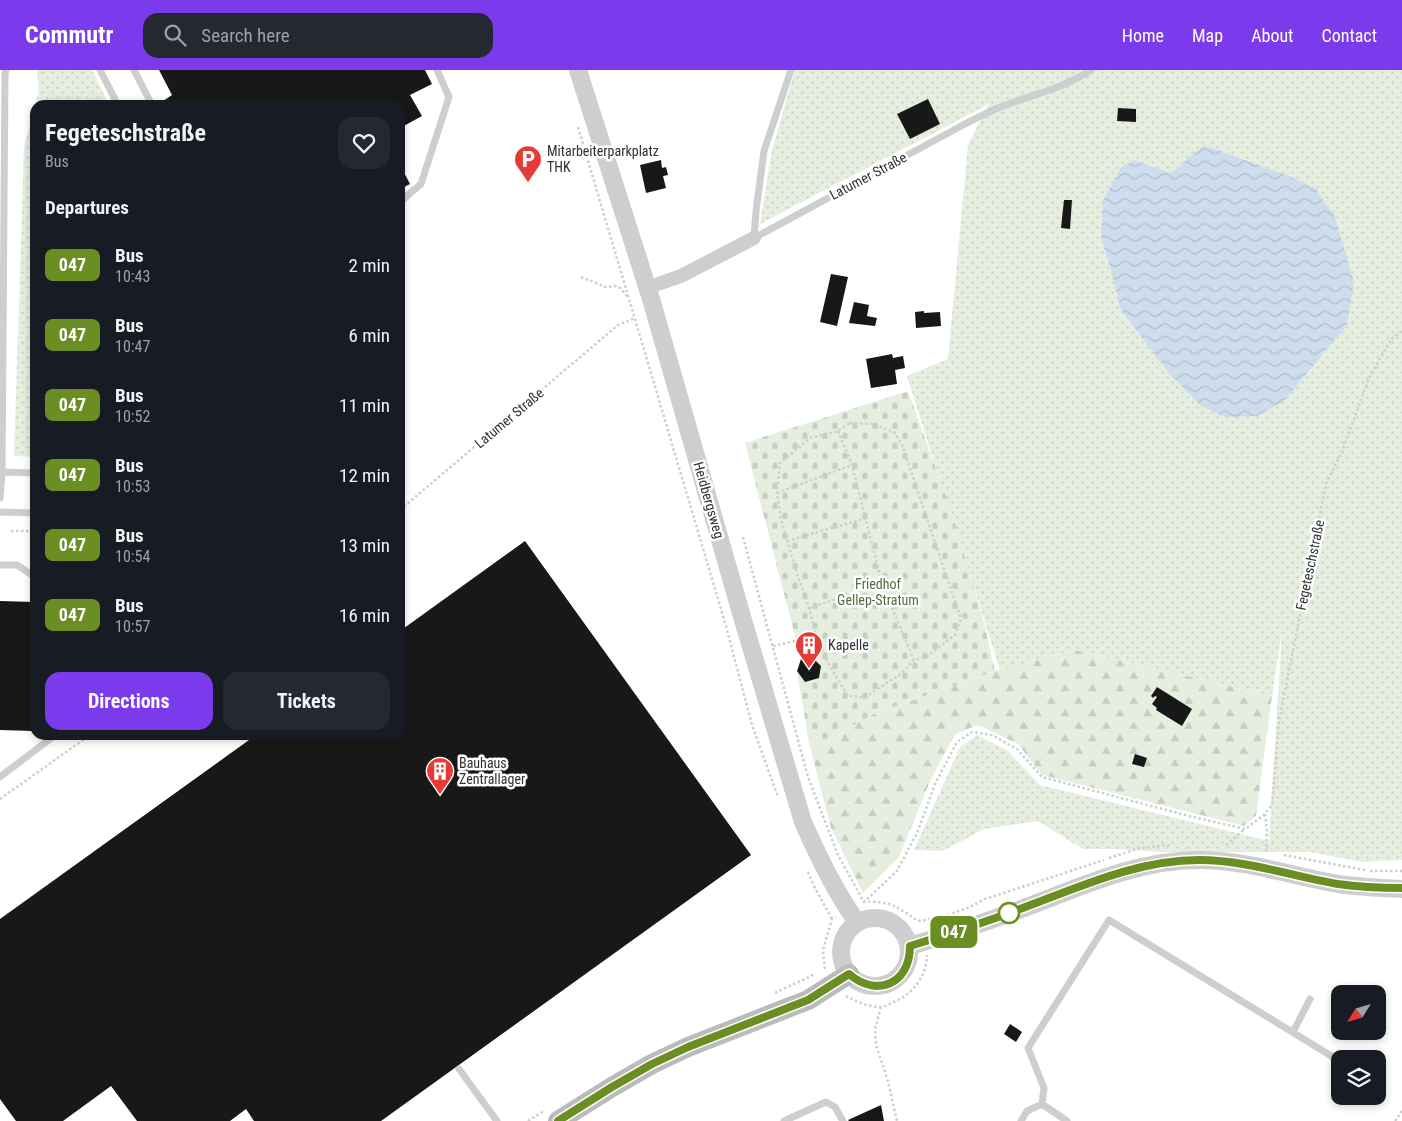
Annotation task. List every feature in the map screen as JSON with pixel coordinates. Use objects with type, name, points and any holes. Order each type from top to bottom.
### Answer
[{"type":"main road","points":[[558,1121],[652,1064],[688,1047],[808,1000],[842,979]]},
{"type":"street","name":"Heidbergsweg","points":[[578,70],[647,288],[802,822],[816,853],[848,909],[858,922]]},
{"type":"street","name":"Latumer Straße","points":[[647,288],[681,276],[754,238]]},
{"type":"street","points":[[918,944],[890,920],[879,917],[868,918],[858,922],[844,936],[841,955],[844,965],[842,979],[879,986],[890,983],[899,977],[906,968],[918,944],[988,921],[1106,876],[1161,862],[1224,861],[1339,884],[1374,888],[1402,888]]},
{"type":"lane","points":[[0,498],[2,98],[6,70]]},
{"type":"lane","points":[[100,70],[115,100]]},
{"type":"lane","points":[[134,70],[149,100]]},
{"type":"lane","points":[[405,198],[422,184],[449,97],[437,70]]},
{"type":"lane","points":[[754,238],[764,151],[791,70]]},
{"type":"lane","name":"Latumer Straße","points":[[754,238],[963,125],[999,108],[1060,87],[1091,70]]},
{"type":"lane","points":[[1,472],[30,473]]},
{"type":"lane","points":[[0,512],[30,513]]},
{"type":"lane","points":[[0,565],[17,565],[30,574]]},
{"type":"lane","points":[[0,777],[48,740]]},
{"type":"lane","points":[[1042,1104],[1044,1088],[1028,1048],[1109,920],[1331,1056]]},
{"type":"lane","points":[[1293,1032],[1310,999]]},
{"type":"lane","points":[[459,1068],[497,1121]]},
{"type":"lane","points":[[784,1121],[826,1102],[835,1107],[844,1121]]},
{"type":"lane","points":[[1021,1121],[1027,1111],[1042,1104]]},
{"type":"lane","points":[[1042,1104],[1067,1121]]},
{"type":"path","points":[[578,127],[726,626]]},
{"type":"path","points":[[581,277],[606,287],[615,286],[629,298]]},
{"type":"path","name":"Latumer Straße","points":[[405,506],[618,325],[635,318]]},
{"type":"path","name":"Fegeteschstraße","points":[[1265,814],[1272,805],[1279,721],[1326,484],[1342,452],[1369,378],[1391,339],[1402,331]]},
{"type":"path","points":[[850,424],[874,424],[894,433],[902,445],[961,619],[955,635],[926,657],[914,660],[901,674],[865,697],[848,696],[827,661],[816,636],[781,519],[777,493],[780,463],[810,438],[838,431],[850,424]]},
{"type":"path","points":[[838,431],[852,465],[882,584],[914,660]]},
{"type":"path","points":[[777,493],[852,465]]},
{"type":"path","points":[[787,541],[866,518]]},
{"type":"path","points":[[11,531],[30,531]]},
{"type":"path","points":[[743,537],[817,802],[838,855],[864,902],[897,871],[917,833],[936,782],[957,742],[972,732],[992,735],[1017,749],[1042,777],[1189,816],[1245,828]]},
{"type":"path","points":[[809,608],[882,584]]},
{"type":"path","points":[[773,646],[816,636]]},
{"type":"path","points":[[0,799],[83,740]]},
{"type":"path","points":[[1226,845],[1265,814],[1267,830],[1266,852]]},
{"type":"path","points":[[842,979],[846,995],[860,1002],[881,1007],[897,1001],[909,993],[919,982],[925,970],[927,958],[918,944],[918,922]]},
{"type":"path","points":[[881,1007],[875,1030],[876,1045],[888,1081],[897,1121]]},
{"type":"path","points":[[1395,1121],[1402,1111]]},
{"type":"green space","points":[[37,70],[92,70],[107,100],[37,100],[39,92]]},
{"type":"green space","points":[[795,70],[1402,70],[1402,860],[1363,862],[1309,852],[1162,852],[1083,849],[1038,821],[984,829],[943,851],[914,850],[960,747],[977,735],[1008,751],[1040,785],[1269,841],[1282,631],[1272,696],[1075,650],[1000,670],[907,376],[948,359],[968,145],[989,104],[760,224],[772,150]],"holes":[[[1204,145],[1284,174],[1110,267],[1101,238],[1135,160],[1171,173]]]},
{"type":"green space","points":[[30,125],[30,457],[14,456],[24,147]]},
{"type":"green space","name":"Friedhof Gellep-Stratum","points":[[908,391],[952,513],[984,623],[995,671],[876,713],[846,729],[832,741],[809,743],[797,671],[805,682],[819,678],[821,666],[811,656],[801,659],[745,443]]},
{"type":"green space","points":[[1075,650],[1272,696],[1256,816],[1244,826],[1042,775],[1018,744],[978,725],[955,734],[931,779],[899,857],[863,893],[831,828],[809,743],[832,741],[846,729],[876,713],[995,671]]},
{"type":"water","points":[[1204,145],[1284,174],[1315,188],[1335,217],[1354,282],[1347,325],[1284,401],[1257,416],[1225,417],[1200,405],[1168,372],[1121,310],[1101,238],[1103,201],[1121,167],[1135,160],[1171,173]]},
{"type":"building","points":[[159,70],[425,70],[432,84],[410,95],[422,116],[405,125],[405,100],[164,100],[172,95]]},
{"type":"building","points":[[928,99],[940,124],[910,139],[897,114]]},
{"type":"building","points":[[1118,108],[1136,109],[1136,122],[1117,121]]},
{"type":"building","points":[[661,160],[662,168],[666,167],[668,175],[663,176],[666,188],[646,193],[640,165]]},
{"type":"building","points":[[405,174],[410,184],[405,186]]},
{"type":"building","points":[[1064,200],[1072,200],[1070,229],[1061,228]]},
{"type":"building","points":[[831,274],[848,277],[837,326],[820,322]]},
{"type":"building","points":[[854,302],[869,305],[867,316],[877,318],[875,326],[849,323]]},
{"type":"building","points":[[924,311],[924,313],[940,312],[941,326],[916,328],[915,312]]},
{"type":"building","points":[[892,354],[893,358],[903,356],[905,368],[895,370],[897,384],[871,388],[866,359]]},
{"type":"building","name":"Bauhaus Zentrallager","points":[[525,541],[751,855],[381,1121],[254,1121],[246,1109],[230,1121],[137,1121],[111,1086],[63,1121],[16,1121],[0,1099],[0,919],[249,740],[405,740],[405,627]]},
{"type":"building","points":[[0,601],[30,602],[30,731],[0,730]]},
{"type":"building","name":"Kapelle","points":[[811,656],[821,666],[819,678],[805,682],[797,671],[801,659]]},
{"type":"building","points":[[1157,687],[1192,709],[1182,726],[1156,710],[1157,708],[1152,704],[1157,697],[1153,698],[1151,696]]},
{"type":"building","points":[[1135,754],[1147,758],[1144,767],[1132,764]]},
{"type":"building","points":[[1010,1024],[1022,1032],[1016,1042],[1004,1034]]},
{"type":"building","points":[[881,1105],[884,1121],[848,1120]]},
{"type":"bus line","name":"047","points":[[558,1121],[652,1064],[688,1047],[808,1000],[849,974],[858,981],[868,985],[879,986],[890,983],[899,977],[906,968],[910,957],[910,946],[988,921],[1132,868],[1161,862],[1224,861],[1339,884],[1374,888],[1402,888]]},
{"type":"place","name":"Mitarbeiterparkplatz THK","points":[[528,183]]},
{"type":"place","name":"Kapelle","points":[[809,669]]},
{"type":"place","name":"Bauhaus Zentrallager","points":[[440,795]]}]
